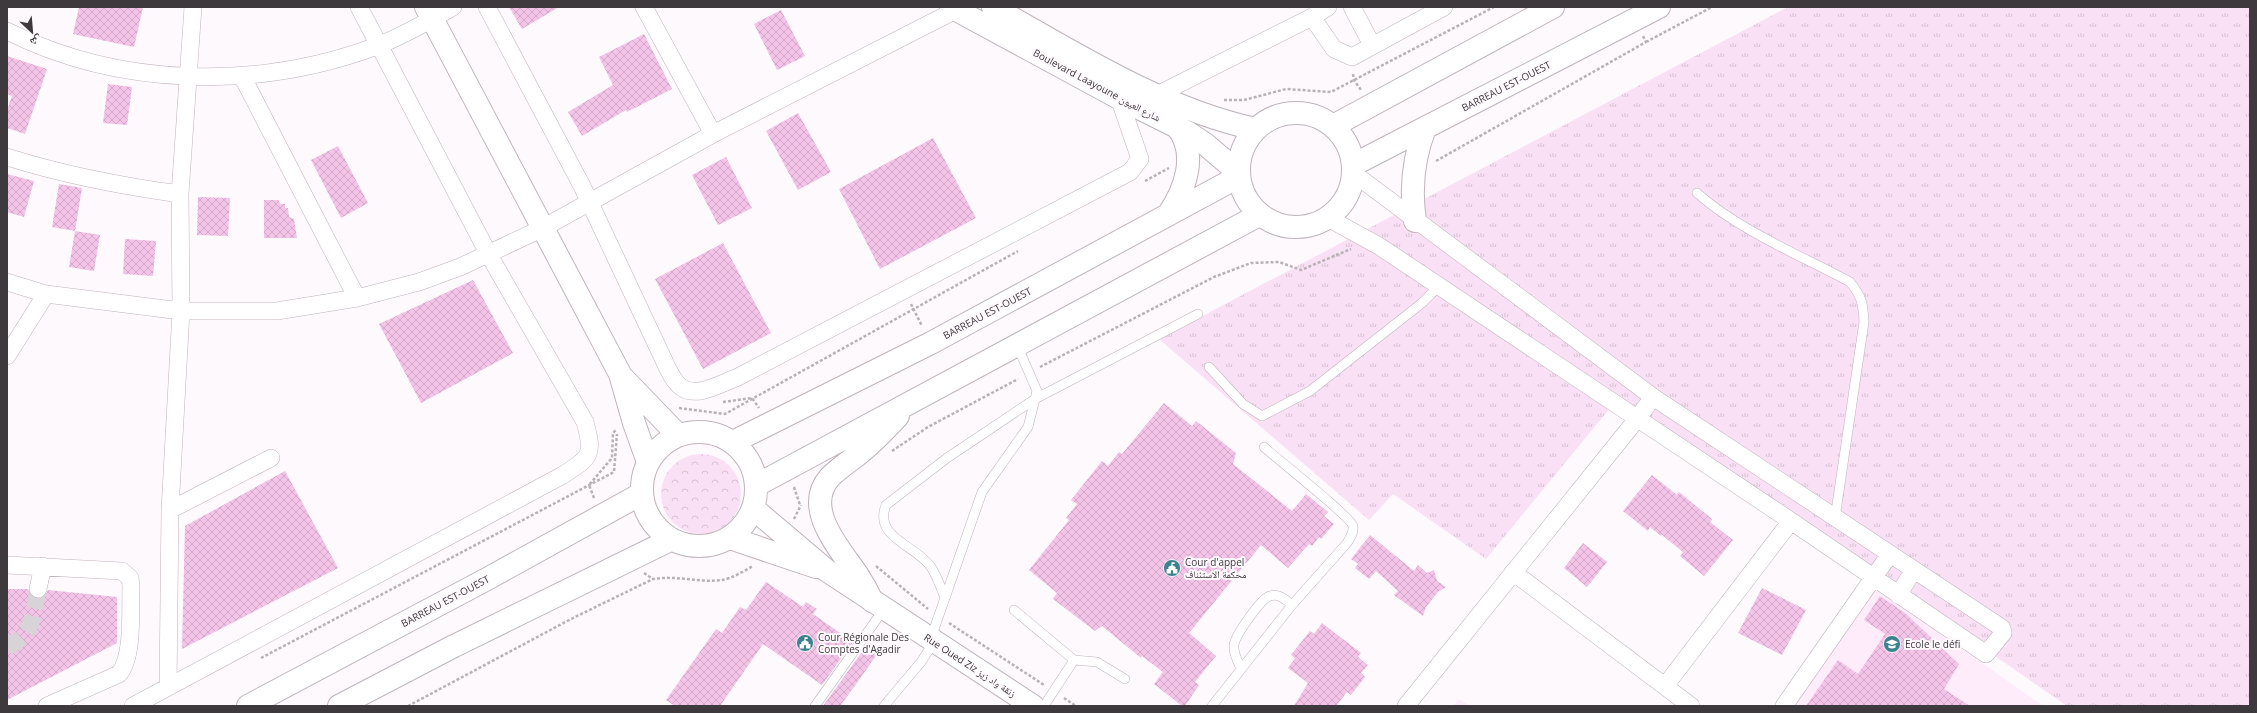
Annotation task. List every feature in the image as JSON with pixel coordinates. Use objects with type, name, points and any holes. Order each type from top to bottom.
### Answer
[{"type":"main road","name":"Boulevard Laayoune شارع العيون","points":[[993,7],[1051,40],[1157,95],[1219,121],[1255,129]]},
{"type":"main road","points":[[1333,126],[1553,7]]},
{"type":"main road","name":"BARREAU EST-OUEST","points":[[1353,169],[1425,128],[1659,7]]},
{"type":"main road","name":"Boulevard Laayoune شارع العيون","points":[[954,8],[1119,98],[1143,108],[1178,128],[1205,144],[1238,175]]},
{"type":"main road","points":[[429,13],[541,229],[620,374],[632,417],[648,462]]},
{"type":"main road","points":[[1302,113],[1313,116],[1333,126],[1347,144],[1353,169],[1350,190],[1341,206],[1328,218],[1315,225],[1301,228],[1286,227],[1272,223],[1259,215],[1249,205],[1242,192],[1238,175],[1239,156],[1255,129],[1269,119],[1285,114],[1302,113]]},
{"type":"main road","points":[[1168,215],[1182,191],[1188,170],[1188,153],[1184,137],[1178,128]]},
{"type":"main road","points":[[1415,221],[1413,174],[1417,150],[1425,128]]},
{"type":"main road","name":"BARREAU EST-OUEST","points":[[732,442],[931,343],[1168,215],[1238,175]]},
{"type":"main road","points":[[757,485],[1259,215]]},
{"type":"main road","points":[[620,374],[678,435]]},
{"type":"main road","points":[[878,605],[822,519],[821,504],[824,485],[839,468],[873,442],[911,402]]},
{"type":"main road","points":[[697,432],[716,434],[732,442],[750,461],[757,485],[754,509],[744,526],[730,538],[712,546],[698,547],[683,545],[670,540],[656,528],[649,517],[641,494],[642,477],[648,462],[661,446],[678,435],[697,432]]},
{"type":"main road","name":"BARREAU EST-OUEST","points":[[248,706],[641,494]]},
{"type":"main road","name":"Rue Oued Ziz زنقة واد زيز","points":[[754,509],[826,570],[1033,706]]},
{"type":"main road","name":"Rue Oued Ziz زنقة واد زيز","points":[[730,538],[826,570]]},
{"type":"main road","points":[[339,706],[461,642],[670,540]]},
{"type":"street","points":[[168,688],[170,510],[181,311],[180,194],[193,7]]},
{"type":"street","points":[[133,706],[563,475],[583,462],[589,454],[590,445],[585,422],[489,255],[359,7]]},
{"type":"street","points":[[7,31],[39,47],[81,60],[122,69],[188,76],[242,76],[302,67],[355,54],[380,45],[429,13],[453,7]]},
{"type":"street","points":[[488,7],[590,202],[668,369],[681,387],[688,390],[700,391],[738,377],[1130,172],[1140,159],[1119,98]]},
{"type":"street","points":[[1157,95],[1312,17],[1328,7]]},
{"type":"street","points":[[1352,7],[1372,45]]},
{"type":"street","points":[[1312,17],[1334,49],[1352,57],[1444,7]]},
{"type":"street","points":[[646,8],[713,134]]},
{"type":"street","points":[[7,282],[46,294],[181,311],[277,311],[357,298],[418,282],[489,255],[541,229],[713,134],[954,8]]},
{"type":"street","points":[[242,76],[357,298]]},
{"type":"street","points":[[7,157],[59,173],[115,185],[180,194]]},
{"type":"street","points":[[1328,218],[1366,239],[1439,286],[1791,521],[1986,654],[2003,633],[2002,628],[1653,397],[1415,221],[1353,169]]},
{"type":"street","points":[[7,356],[46,294]]},
{"type":"street","points":[[1406,706],[1637,419],[1653,397]]},
{"type":"street","points":[[170,510],[271,458]]},
{"type":"street","points":[[1665,686],[1791,521]]},
{"type":"street","points":[[1784,706],[1890,554]]},
{"type":"street","points":[[7,565],[122,571],[130,578],[131,586],[128,653],[123,669],[119,674],[47,706]]},
{"type":"street","points":[[38,589],[42,566]]},
{"type":"street","points":[[1898,595],[1914,570]]},
{"type":"street","points":[[1513,572],[1691,706]]},
{"type":"lane","points":[[1697,193],[1714,208],[1747,228],[1850,282],[1860,295],[1863,306],[1864,322],[1835,518]]},
{"type":"lane","points":[[1209,367],[1243,404],[1262,416],[1310,391],[1422,303],[1439,286]]},
{"type":"lane","points":[[945,598],[931,566],[885,528],[882,514],[886,505],[947,458],[1035,399],[1198,314]]},
{"type":"lane","points":[[884,706],[921,662],[932,641],[945,598],[982,492],[1028,427],[1037,391],[1017,345]]},
{"type":"lane","points":[[1212,706],[1292,605],[1347,543],[1353,532],[1353,525],[1340,510],[1284,466],[1264,447]]},
{"type":"lane","points":[[1241,669],[1233,646],[1236,638],[1263,599],[1270,595],[1282,597],[1292,605]]},
{"type":"lane","points":[[815,706],[878,605]]},
{"type":"lane","points":[[1014,610],[1074,660],[1097,662],[1125,679]]},
{"type":"lane","points":[[1044,706],[1055,692],[1074,660]]},
{"type":"path","points":[[1413,174],[1646,42],[1712,7]]},
{"type":"path","points":[[1634,20],[1646,42]]},
{"type":"path","points":[[1352,57],[1354,80],[1371,106]]},
{"type":"path","points":[[889,453],[928,427],[1029,373],[1229,272],[1251,263],[1279,262],[1301,270],[1351,250],[1366,239]]},
{"type":"path","points":[[904,290],[931,343]]},
{"type":"path","points":[[717,402],[752,398],[770,424]]},
{"type":"path","points":[[601,516],[589,485],[612,458],[613,433],[632,417]]},
{"type":"path","points":[[408,706],[564,623],[653,579],[666,577],[684,580],[723,580],[774,553]]},
{"type":"path","points":[[874,564],[939,617],[1076,706]]},
{"type":"shaded area","name":"Ecole le défi","points":[[1869,584],[2042,705],[1787,706]]},
{"type":"shaded area","points":[[1459,699],[1470,706],[1453,706]]},
{"type":"green space","points":[[1788,7],[2250,7],[2250,706],[2067,706],[1620,396],[1486,559],[1393,494],[1369,520],[1159,339]]},
{"type":"green space","points":[[701,454],[716,457],[729,466],[738,479],[741,494],[738,509],[729,522],[716,531],[701,534],[686,531],[673,522],[664,509],[661,494],[664,479],[673,466],[686,457]]},
{"type":"building","points":[[79,7],[143,7],[134,47],[73,34]]},
{"type":"building","points":[[509,7],[559,7],[522,29]]},
{"type":"building","points":[[781,10],[805,56],[777,70],[754,24]]},
{"type":"building","points":[[644,34],[672,89],[627,112],[626,110],[582,136],[568,112],[613,85],[599,57]]},
{"type":"building","points":[[7,56],[47,69],[25,134],[7,128],[7,110],[12,96],[7,94]]},
{"type":"building","points":[[108,84],[132,87],[127,125],[103,123]]},
{"type":"building","points":[[798,113],[831,172],[798,190],[766,131]]},
{"type":"building","points":[[933,138],[976,218],[880,269],[839,189]]},
{"type":"building","points":[[338,146],[368,203],[341,218],[311,160]]},
{"type":"building","points":[[726,157],[752,208],[718,225],[692,175]]},
{"type":"building","points":[[7,174],[34,181],[24,217],[7,212]]},
{"type":"building","points":[[59,184],[82,188],[75,231],[52,227]]},
{"type":"building","points":[[198,197],[230,198],[228,236],[197,235]]},
{"type":"building","points":[[264,200],[279,200],[280,204],[285,204],[285,208],[288,208],[289,217],[294,219],[297,238],[264,238]]},
{"type":"building","points":[[75,231],[100,235],[94,271],[69,267]]},
{"type":"building","points":[[125,239],[156,241],[153,276],[123,274]]},
{"type":"building","points":[[723,243],[771,333],[703,369],[655,279]]},
{"type":"building","points":[[473,280],[513,353],[421,403],[379,324]]},
{"type":"building","points":[[1164,403],[1192,426],[1196,421],[1236,453],[1233,464],[1292,511],[1306,494],[1328,512],[1324,516],[1334,524],[1321,539],[1319,537],[1312,546],[1309,544],[1288,568],[1261,545],[1189,633],[1216,656],[1195,682],[1199,685],[1185,706],[1182,706],[1154,684],[1163,672],[1142,656],[1141,658],[1102,626],[1095,631],[1053,599],[1057,593],[1029,570],[1069,520],[1066,518],[1077,504],[1071,500],[1102,461],[1108,466],[1119,452],[1122,454]]},
{"type":"building","points":[[285,471],[338,568],[182,649],[185,526]]},
{"type":"building","points":[[1652,475],[1677,495],[1679,492],[1712,519],[1710,522],[1733,540],[1704,576],[1680,556],[1683,552],[1662,535],[1661,536],[1650,527],[1648,531],[1623,511]]},
{"type":"building","points":[[1370,535],[1414,571],[1418,565],[1427,573],[1434,570],[1437,581],[1446,587],[1438,592],[1426,607],[1423,616],[1394,595],[1398,591],[1376,571],[1369,579],[1355,568],[1358,564],[1351,559]]},
{"type":"building","points":[[1583,543],[1607,562],[1587,587],[1564,568]]},
{"type":"building","name":"Cour Régionale Des Comptes d'Agadir","points":[[766,582],[803,607],[806,602],[817,609],[813,614],[853,642],[822,685],[763,644],[720,706],[675,706],[666,700],[716,629],[722,633],[740,607],[746,610]]},
{"type":"building","points":[[1762,588],[1806,610],[1782,655],[1738,633]]},
{"type":"building","points":[[7,589],[28,589],[31,596],[36,599],[45,596],[48,590],[117,597],[117,643],[7,700]]},
{"type":"building","points":[[1880,596],[1905,613],[1959,664],[1944,689],[1970,706],[1806,706],[1838,660],[1858,674],[1885,634],[1864,620]]},
{"type":"building","points":[[1322,623],[1361,653],[1358,657],[1368,665],[1361,673],[1365,677],[1351,695],[1347,692],[1336,706],[1294,706],[1308,683],[1288,668],[1295,658],[1291,655],[1310,631],[1314,634]]},
{"type":"building","points":[[869,642],[880,650],[854,687],[840,706],[823,706]]},
{"type":"tunnel","points":[[7,647],[16,642],[28,630],[33,616],[38,589]]},
{"type":"place","name":"Cour d'appel محكمة الاستئناف","points":[[1172,568]]},
{"type":"place","name":"Cour Régionale Des Comptes d'Agadir","points":[[805,643]]},
{"type":"place","name":"Ecole le défi","points":[[1892,644]]}]
